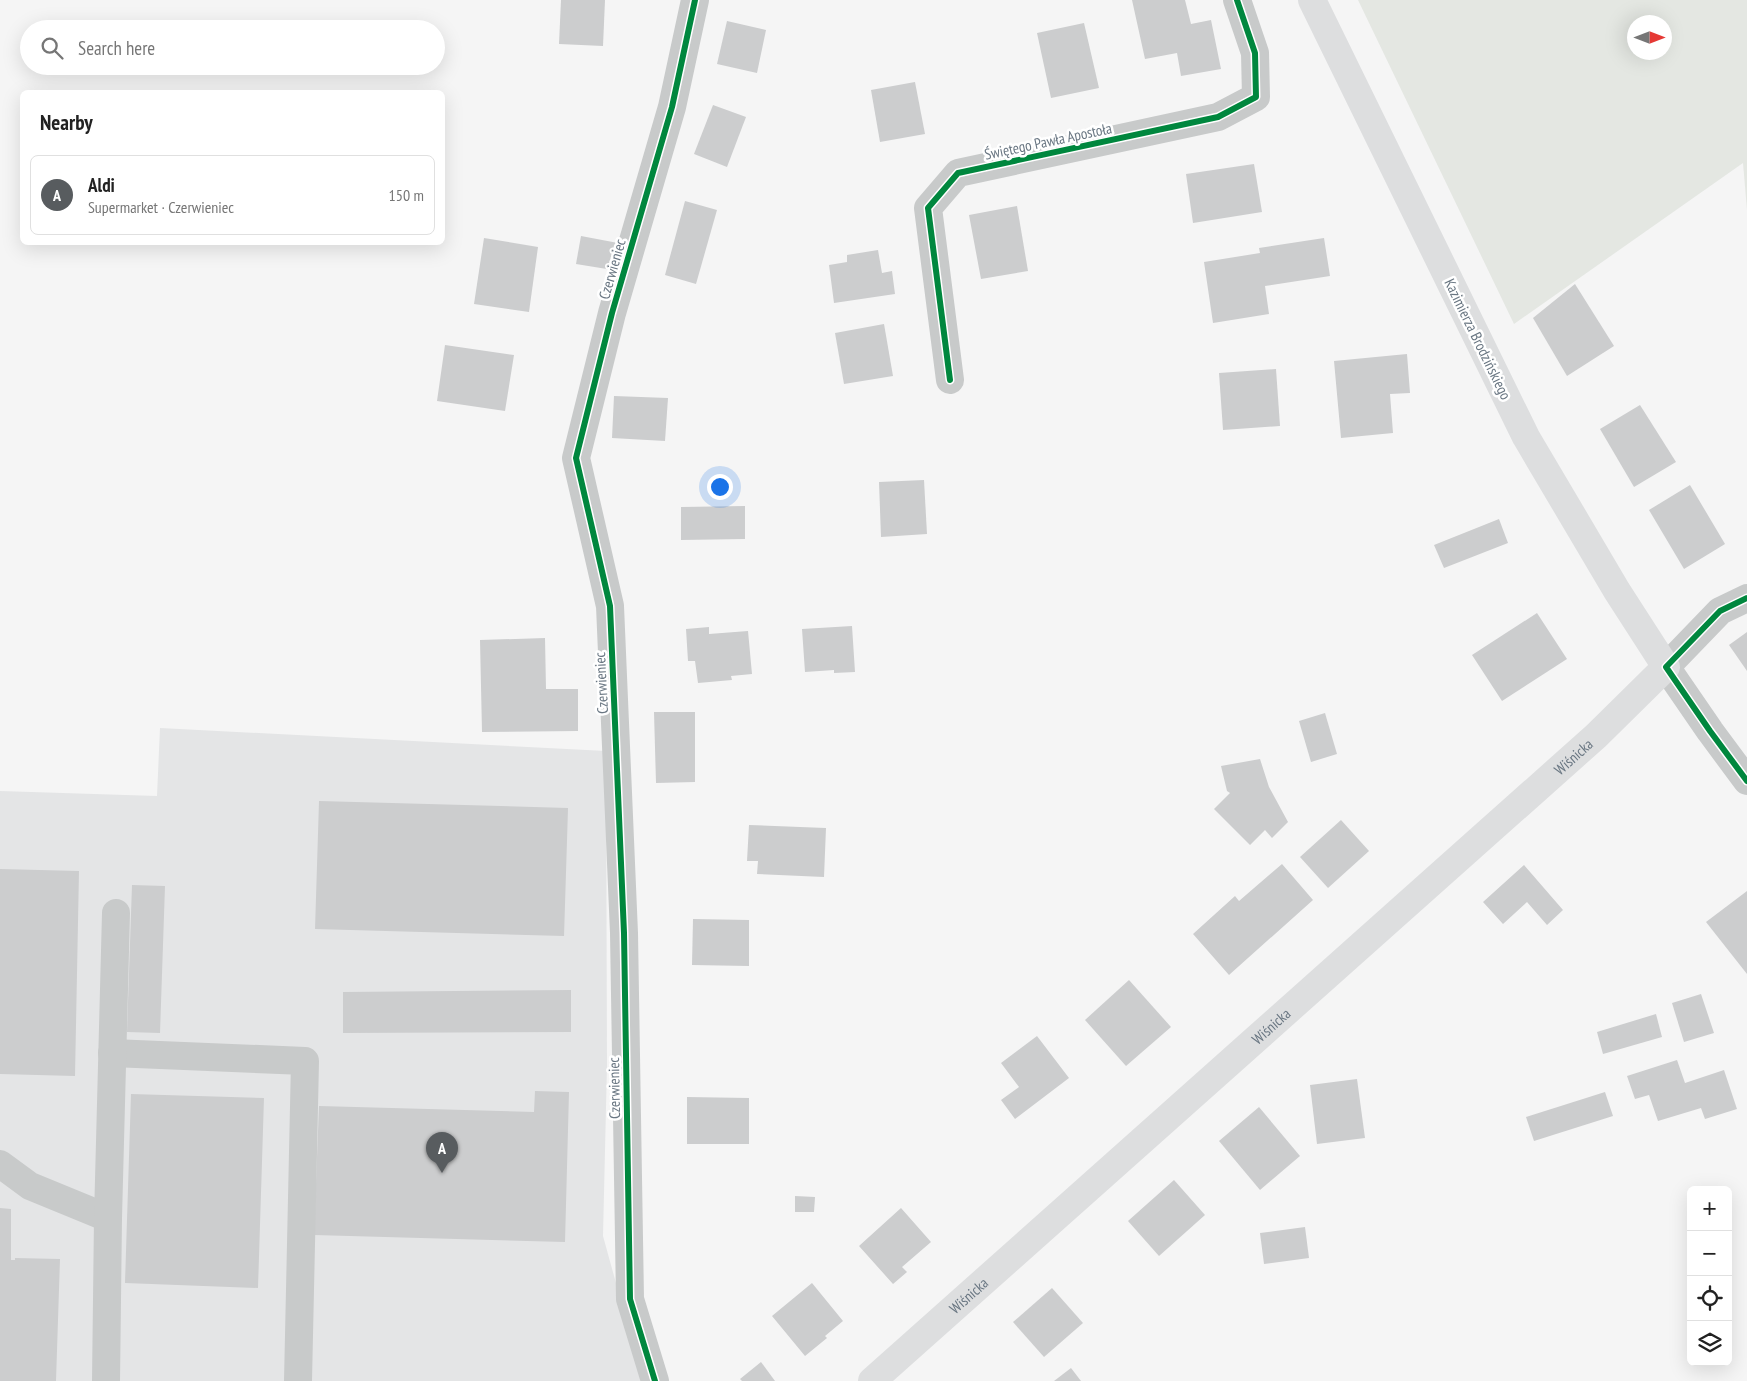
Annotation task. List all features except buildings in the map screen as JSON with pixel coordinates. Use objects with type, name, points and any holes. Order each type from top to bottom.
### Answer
[{"type":"main road","name":"Kazimierza Brodzińskiego","points":[[1312,0],[1526,437],[1617,591],[1666,667]]},
{"type":"main road","name":"Wiśnicka","points":[[872,1381],[1590,742],[1666,667]]},
{"type":"street","name":"Czerwieniec","points":[[655,1381],[630,1299],[624,933],[610,606],[576,458],[612,313],[672,107],[695,0]]},
{"type":"street","name":"Świętego Pawła Apostoła","points":[[950,380],[928,208],[958,172],[1218,117],[1256,97],[1255,53],[1237,0]]},
{"type":"street","points":[[1747,598],[1720,611],[1666,667],[1747,781]]},
{"type":"street","points":[[106,1381],[116,913]]},
{"type":"street","points":[[112,1053],[305,1061],[298,1381]]},
{"type":"street","points":[[0,1164],[30,1186],[108,1218]]},
{"type":"shaded area","points":[[1358,0],[1747,0],[1747,210],[1743,163],[1514,324]]},
{"type":"shaded area","points":[[160,728],[606,751],[607,1065],[603,1236],[643,1381],[0,1381],[0,791],[157,796]]},
{"type":"cycle path","points":[[655,1381],[630,1299],[624,933],[610,606],[576,458],[612,313],[672,107],[695,0]]},
{"type":"cycle path","points":[[950,380],[928,208],[958,173],[1218,117],[1256,97],[1255,53],[1237,0]]},
{"type":"cycle path","points":[[1747,598],[1720,611],[1666,667],[1747,781]]},
{"type":"place","name":"Aldi","points":[[442,1173]]}]
